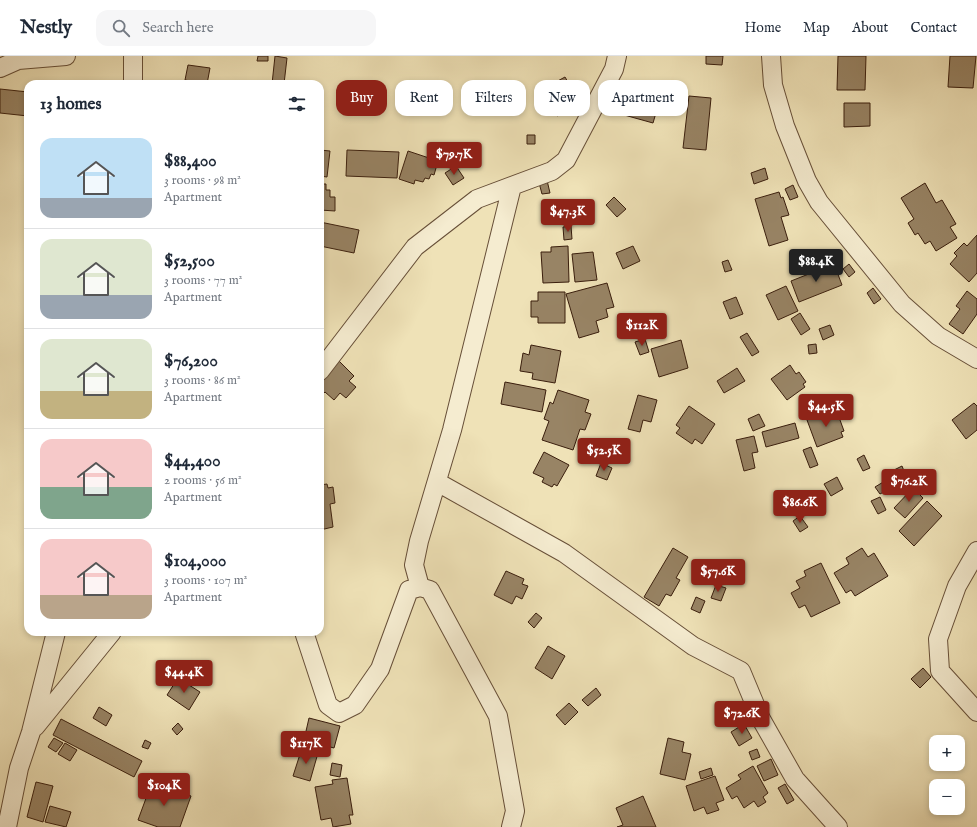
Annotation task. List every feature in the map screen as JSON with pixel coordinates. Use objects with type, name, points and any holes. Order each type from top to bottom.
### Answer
[{"type":"street","points":[[0,68],[18,60],[66,56]]},
{"type":"street","points":[[133,56],[133,80]]},
{"type":"street","points":[[324,366],[415,246],[477,199],[552,171],[566,160],[614,69],[617,56]]},
{"type":"street","points":[[771,56],[773,85],[785,126],[807,181],[819,202],[855,249],[902,304],[938,336],[977,359]]},
{"type":"street","points":[[420,587],[414,565],[419,541],[452,430],[512,186]]},
{"type":"street","points":[[436,482],[564,553],[693,646],[741,671],[760,719],[795,779],[838,827]]},
{"type":"street","points":[[977,550],[957,586],[938,640],[940,671],[977,712]]},
{"type":"street","points":[[305,636],[328,705],[339,714],[356,705],[380,669],[410,590],[420,587],[430,590],[498,716],[516,811],[511,827]]},
{"type":"street","points":[[7,827],[19,768],[31,732],[55,636]]},
{"type":"street","points":[[31,732],[109,636]]},
{"type":"building","points":[[258,56],[268,56],[268,61],[257,61]]},
{"type":"building","points":[[275,56],[287,58],[284,80],[272,80]]},
{"type":"building","points":[[706,56],[723,56],[722,65],[706,64]]},
{"type":"building","points":[[838,56],[866,56],[865,90],[837,90]]},
{"type":"building","points":[[950,56],[976,56],[973,88],[948,87]]},
{"type":"building","points":[[188,65],[210,68],[208,80],[185,80]]},
{"type":"building","points":[[565,77],[567,80],[560,80]]},
{"type":"building","points":[[0,89],[24,92],[24,116],[0,113]]},
{"type":"building","points":[[689,96],[711,98],[706,150],[683,148],[687,116],[688,116]]},
{"type":"building","points":[[844,103],[870,103],[870,126],[844,127]]},
{"type":"building","points":[[628,116],[655,116],[653,123]]},
{"type":"building","points":[[527,135],[535,135],[535,144],[527,144]]},
{"type":"building","points":[[324,150],[330,151],[327,177],[324,177]]},
{"type":"building","points":[[347,150],[399,152],[397,178],[346,176]]},
{"type":"building","points":[[408,151],[438,161],[434,175],[431,174],[429,179],[425,178],[423,182],[415,180],[414,184],[399,179]]},
{"type":"building","points":[[456,166],[464,178],[453,185],[445,173]]},
{"type":"building","points":[[765,168],[768,179],[754,184],[751,173]]},
{"type":"building","points":[[546,176],[550,193],[542,194],[538,179]]},
{"type":"building","points":[[925,183],[936,203],[942,200],[956,224],[950,227],[957,238],[936,251],[930,241],[925,244],[918,233],[915,235],[908,223],[914,219],[901,198]]},
{"type":"building","points":[[324,184],[326,184],[326,190],[330,190],[330,197],[335,197],[335,211],[324,210]]},
{"type":"building","points":[[793,185],[798,197],[790,200],[785,189]]},
{"type":"building","points":[[779,192],[781,198],[783,197],[789,215],[781,217],[788,240],[769,246],[755,199]]},
{"type":"building","points":[[614,197],[626,209],[617,217],[606,205]]},
{"type":"building","points":[[324,223],[359,230],[354,253],[324,247]]},
{"type":"building","points":[[571,226],[572,239],[564,240],[563,227]]},
{"type":"building","points":[[977,235],[977,273],[969,282],[950,264],[957,256],[954,253],[964,243],[967,246]]},
{"type":"building","points":[[568,246],[569,282],[543,283],[541,252],[551,252],[551,247]]},
{"type":"building","points":[[633,246],[640,261],[623,269],[616,253]]},
{"type":"building","points":[[593,252],[597,280],[575,282],[572,254]]},
{"type":"building","points":[[728,260],[732,270],[725,272],[722,262]]},
{"type":"building","points":[[834,264],[842,285],[799,302],[791,281]]},
{"type":"building","points":[[849,264],[855,272],[849,277],[843,269]]},
{"type":"building","points":[[607,283],[614,307],[606,309],[608,317],[596,321],[599,332],[579,338],[566,294]]},
{"type":"building","points":[[786,286],[798,311],[778,320],[766,295]]},
{"type":"building","points":[[873,288],[881,299],[874,304],[867,293]]},
{"type":"building","points":[[967,291],[977,299],[977,314],[963,334],[949,324],[960,309],[956,306]]},
{"type":"building","points":[[538,292],[565,292],[565,323],[538,323],[538,317],[531,317],[531,301],[538,301]]},
{"type":"building","points":[[736,297],[743,314],[730,319],[723,302]]},
{"type":"building","points":[[800,313],[810,329],[801,335],[791,319]]},
{"type":"building","points":[[830,325],[834,335],[823,340],[819,329]]},
{"type":"building","points":[[747,333],[759,352],[752,356],[740,337]]},
{"type":"building","points":[[645,339],[649,352],[640,355],[635,342]]},
{"type":"building","points":[[681,340],[688,368],[659,377],[651,349]]},
{"type":"building","points":[[816,344],[817,353],[809,354],[808,345]]},
{"type":"building","points":[[531,345],[561,351],[555,383],[532,379],[533,373],[520,371],[523,353],[529,355]]},
{"type":"building","points":[[338,360],[354,376],[349,381],[356,387],[346,398],[340,393],[334,400],[325,392],[324,393],[324,375]]},
{"type":"building","points":[[790,365],[796,374],[799,372],[806,382],[803,384],[805,387],[787,400],[771,379]]},
{"type":"building","points":[[737,368],[745,381],[724,393],[717,381]]},
{"type":"building","points":[[505,382],[546,390],[542,412],[501,404]]},
{"type":"building","points":[[558,390],[589,400],[585,412],[591,414],[585,430],[580,429],[573,450],[542,440],[549,421],[544,419],[550,402],[553,404]]},
{"type":"building","points":[[638,395],[657,400],[651,422],[643,420],[640,432],[628,429]]},
{"type":"building","points":[[974,403],[977,406],[977,430],[966,439],[952,420]]},
{"type":"building","points":[[689,406],[715,424],[702,444],[695,439],[692,444],[676,433],[680,428],[676,425]]},
{"type":"building","points":[[836,409],[844,431],[841,432],[843,437],[817,447],[807,420]]},
{"type":"building","points":[[759,414],[765,426],[753,431],[748,419]]},
{"type":"building","points":[[795,423],[799,438],[766,447],[762,432]]},
{"type":"building","points":[[754,436],[758,452],[752,453],[755,468],[744,471],[736,440]]},
{"type":"building","points":[[811,447],[818,465],[810,468],[803,450]]},
{"type":"building","points":[[544,452],[569,465],[557,486],[554,484],[552,487],[542,482],[544,478],[533,473]]},
{"type":"building","points":[[864,455],[870,468],[863,471],[857,459]]},
{"type":"building","points":[[601,463],[612,468],[607,480],[596,476]]},
{"type":"building","points":[[902,466],[904,471],[897,475],[894,470]]},
{"type":"building","points":[[837,477],[843,489],[831,496],[824,484]]},
{"type":"building","points":[[885,481],[889,489],[880,494],[875,487]]},
{"type":"building","points":[[324,484],[327,484],[328,488],[333,487],[335,503],[330,504],[333,527],[324,529]]},
{"type":"building","points":[[913,488],[923,498],[905,518],[894,508]]},
{"type":"building","points":[[880,497],[886,510],[878,514],[871,501]]},
{"type":"building","points":[[927,501],[942,516],[914,546],[899,531]]},
{"type":"building","points":[[800,516],[808,527],[800,532],[793,521]]},
{"type":"building","points":[[673,548],[688,557],[676,578],[680,580],[671,596],[666,594],[659,606],[644,597]]},
{"type":"building","points":[[862,548],[868,557],[874,553],[888,576],[855,596],[851,590],[846,593],[834,573],[849,564],[846,558]]},
{"type":"building","points":[[821,563],[840,603],[811,617],[805,605],[799,608],[791,593],[800,588],[796,581],[806,576],[804,571]]},
{"type":"building","points":[[506,571],[524,579],[522,584],[528,586],[522,599],[516,596],[512,604],[494,595]]},
{"type":"building","points":[[716,585],[726,588],[721,601],[711,598]]},
{"type":"building","points":[[696,597],[705,601],[700,613],[691,609]]},
{"type":"building","points":[[536,613],[542,618],[534,628],[528,622]]},
{"type":"building","points":[[548,646],[565,656],[552,679],[535,668]]},
{"type":"building","points":[[923,668],[931,677],[920,688],[911,679]]},
{"type":"building","points":[[178,678],[200,692],[189,710],[167,695]]},
{"type":"building","points":[[596,688],[601,695],[588,706],[582,700]]},
{"type":"building","points":[[569,703],[578,712],[565,725],[556,715]]},
{"type":"building","points":[[99,707],[112,715],[106,726],[93,718]]},
{"type":"building","points":[[309,718],[340,726],[334,748],[304,740]]},
{"type":"building","points":[[61,719],[142,761],[134,777],[53,735]]},
{"type":"building","points":[[178,723],[183,729],[177,735],[172,729]]},
{"type":"building","points":[[744,724],[752,738],[739,746],[731,732]]},
{"type":"building","points":[[54,738],[63,743],[56,752],[48,747]]},
{"type":"building","points":[[668,738],[684,742],[682,752],[691,754],[685,780],[660,774]]},
{"type":"building","points":[[145,740],[151,743],[148,749],[142,747]]},
{"type":"building","points":[[65,743],[77,750],[70,761],[58,754]]},
{"type":"building","points":[[302,748],[318,753],[310,781],[293,776]]},
{"type":"building","points":[[757,749],[760,757],[752,760],[749,752]]},
{"type":"building","points":[[771,759],[778,775],[764,781],[757,766]]},
{"type":"building","points":[[332,763],[342,765],[340,777],[330,775]]},
{"type":"building","points":[[753,766],[768,793],[763,797],[766,802],[758,807],[754,801],[744,808],[737,796],[732,799],[726,788],[741,779],[738,775]]},
{"type":"building","points":[[711,768],[713,775],[701,779],[699,772]]},
{"type":"building","points":[[715,776],[724,800],[716,803],[719,810],[707,814],[704,807],[694,811],[686,786]]},
{"type":"building","points":[[347,778],[353,815],[349,815],[351,824],[333,827],[331,818],[321,820],[315,787],[333,784],[332,780]]},
{"type":"building","points":[[36,782],[53,786],[43,822],[27,817]]},
{"type":"building","points":[[152,782],[191,796],[180,827],[158,827],[138,820]]},
{"type":"building","points":[[785,784],[794,800],[787,804],[778,788]]},
{"type":"building","points":[[643,796],[656,827],[617,827],[623,825],[616,808]]},
{"type":"building","points":[[50,806],[71,812],[66,827],[45,822]]}]
